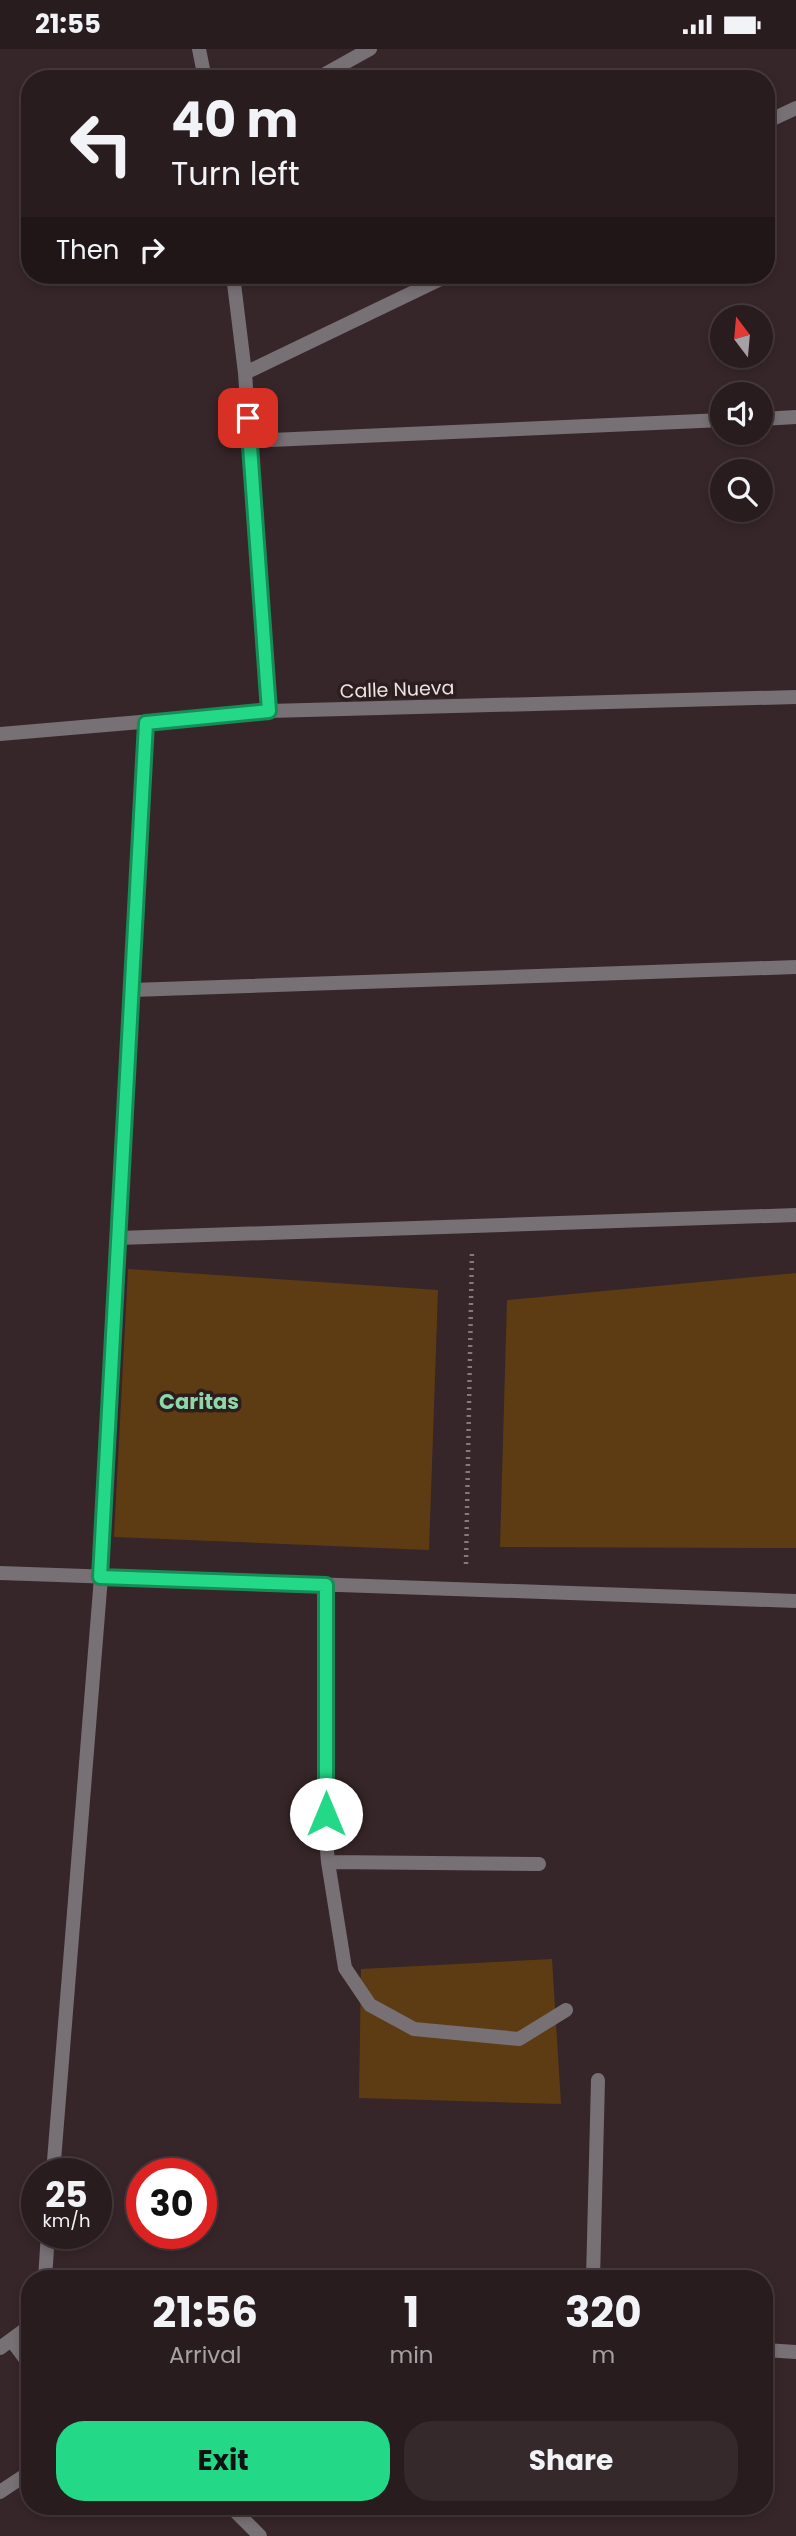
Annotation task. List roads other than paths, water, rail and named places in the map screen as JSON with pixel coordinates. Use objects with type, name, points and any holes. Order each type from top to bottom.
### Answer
[{"type":"street","points":[[199,49],[203,70]]},
{"type":"street","points":[[332,70],[370,49]]},
{"type":"street","points":[[775,118],[796,108]]},
{"type":"street","points":[[234,284],[245,373],[269,711]]},
{"type":"street","points":[[245,373],[430,284]]},
{"type":"street","points":[[773,418],[796,417]]},
{"type":"street","points":[[250,441],[710,421]]},
{"type":"street","name":"Calle Nueva","points":[[0,734],[269,711],[796,697]]},
{"type":"street","points":[[54,2158],[100,1577],[146,723]]},
{"type":"street","points":[[132,990],[796,967]]},
{"type":"street","points":[[119,1238],[796,1215]]},
{"type":"street","points":[[0,1573],[796,1601]]},
{"type":"street","points":[[326,1585],[326,1839],[345,1968],[370,2005],[414,2029],[519,2039],[566,2010]]},
{"type":"street","points":[[328,1862],[539,1864]]},
{"type":"street","points":[[593,2270],[598,2080]]},
{"type":"street","points":[[46,2270],[47,2249]]},
{"type":"street","points":[[21,2333],[6,2344],[21,2357]]},
{"type":"street","points":[[773,2351],[796,2352]]},
{"type":"street","points":[[0,2492],[21,2478]]},
{"type":"street","points":[[239,2515],[260,2536]]},
{"type":"district","name":"Caritas","points":[[199,1402]]}]
